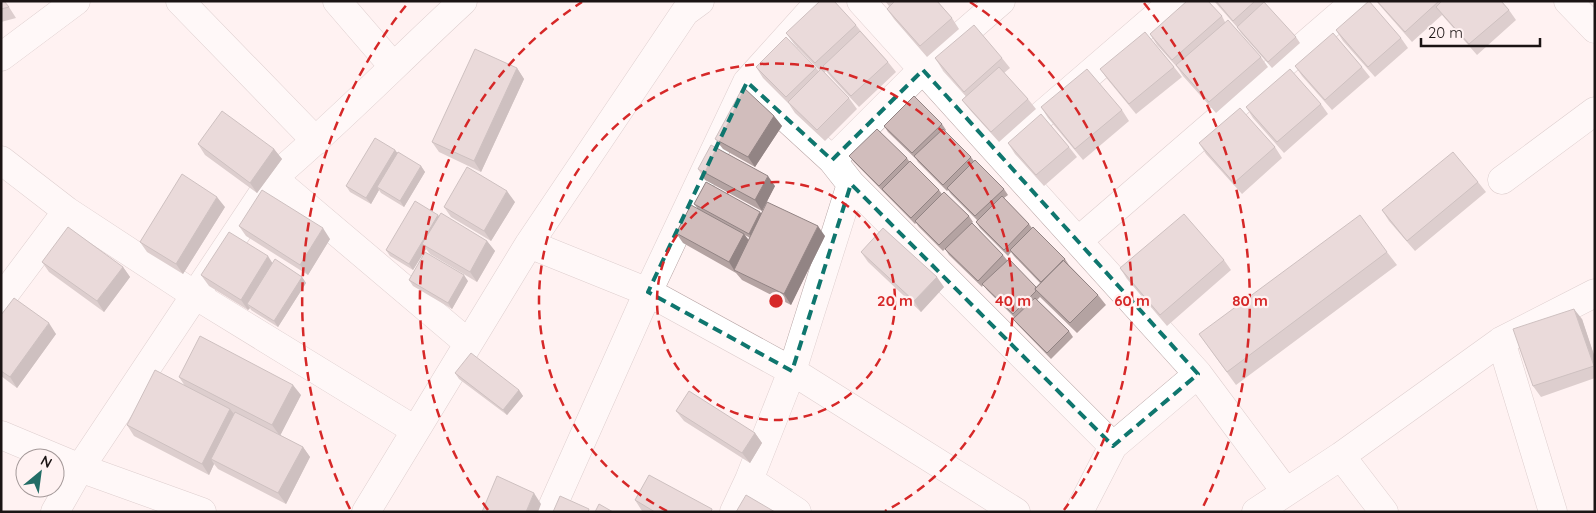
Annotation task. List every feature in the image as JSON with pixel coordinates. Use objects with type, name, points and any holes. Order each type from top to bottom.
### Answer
[{"type":"street","points":[[1,57],[76,1]]},
{"type":"street","points":[[180,1],[316,141]]},
{"type":"street","points":[[337,1],[393,66]]},
{"type":"street","points":[[55,512],[80,468],[272,178],[316,141],[463,1]]},
{"type":"street","points":[[550,512],[648,292],[747,82],[820,1]]},
{"type":"street","points":[[861,1],[1198,374],[1286,492]]},
{"type":"street","points":[[832,160],[923,70],[1001,1]]},
{"type":"street","points":[[998,153],[1174,1]]},
{"type":"street","points":[[1078,242],[1356,1]]},
{"type":"street","points":[[1568,1],[1595,29]]},
{"type":"street","points":[[366,512],[529,244],[687,5]]},
{"type":"street","points":[[747,82],[832,160],[851,184],[1113,446]]},
{"type":"street","points":[[1502,180],[1595,111]]},
{"type":"street","points":[[1,160],[67,212],[195,294],[415,430]]},
{"type":"street","points":[[272,178],[468,344]]},
{"type":"street","points":[[734,512],[749,480],[792,371],[851,184]]},
{"type":"street","points":[[1,299],[67,212]]},
{"type":"street","points":[[529,244],[648,292],[792,371],[1016,512]]},
{"type":"street","points":[[1256,512],[1341,456],[1501,341],[1595,293]]},
{"type":"street","points":[[1501,341],[1553,512]]},
{"type":"street","points":[[1079,512],[1113,446],[1198,374]]},
{"type":"street","points":[[1,435],[80,468],[202,512]]},
{"type":"street","points":[[1341,456],[1384,512]]},
{"type":"street","points":[[749,480],[797,512]]},
{"type":"highlighted area","points":[[923,70],[1198,374],[1113,446],[851,184],[792,371],[648,292],[747,82],[832,160]]},
{"type":"building","points":[[1,1],[4,1],[9,7],[1,9]]},
{"type":"building","points":[[820,1],[834,1],[856,25],[815,63],[786,33]]},
{"type":"building","points":[[895,1],[937,1],[952,18],[920,46],[887,9]]},
{"type":"building","points":[[1187,1],[1208,1],[1222,16],[1172,60],[1150,34]]},
{"type":"building","points":[[1216,1],[1255,1],[1233,21]]},
{"type":"building","points":[[1369,1],[1401,38],[1368,67],[1336,30]]},
{"type":"building","points":[[1377,1],[1439,1],[1405,32]]},
{"type":"building","points":[[1442,1],[1501,1],[1509,10],[1469,44],[1436,7]]},
{"type":"building","points":[[1264,2],[1296,37],[1268,62],[1237,27]]},
{"type":"building","points":[[1228,20],[1261,57],[1209,102],[1176,65]]},
{"type":"building","points":[[974,25],[1002,58],[964,92],[935,58]]},
{"type":"building","points":[[860,31],[888,62],[851,96],[823,66]]},
{"type":"building","points":[[1145,32],[1174,67],[1129,104],[1100,69]]},
{"type":"building","points":[[1333,33],[1362,67],[1325,100],[1295,66]]},
{"type":"building","points":[[786,37],[816,68],[786,97],[756,67]]},
{"type":"building","points":[[475,49],[517,68],[474,161],[432,142]]},
{"type":"building","points":[[999,67],[1028,99],[991,132],[962,100]]},
{"type":"building","points":[[821,69],[849,98],[817,130],[788,102]]},
{"type":"building","points":[[1087,69],[1122,110],[1075,149],[1041,107]]},
{"type":"building","points":[[1290,69],[1321,104],[1277,142],[1246,107]]},
{"type":"building","points":[[743,87],[774,116],[748,157],[715,139]]},
{"type":"building","points":[[914,96],[942,124],[912,153],[884,126]]},
{"type":"building","points":[[1240,108],[1275,147],[1234,183],[1199,143]]},
{"type":"building","points":[[222,111],[274,149],[250,183],[198,144]]},
{"type":"building","points":[[1041,114],[1069,147],[1036,175],[1008,143]]},
{"type":"building","points":[[877,129],[907,158],[879,186],[849,156]]},
{"type":"building","points":[[943,129],[971,157],[943,185],[914,156]]},
{"type":"building","points":[[375,138],[395,150],[366,198],[346,186]]},
{"type":"building","points":[[711,145],[768,176],[755,200],[698,169]]},
{"type":"building","points":[[398,152],[421,166],[400,201],[377,187]]},
{"type":"building","points":[[1453,152],[1478,182],[1407,241],[1382,210]]},
{"type":"building","points":[[975,160],[1004,189],[975,216],[947,188]]},
{"type":"building","points":[[910,161],[939,190],[911,218],[882,189]]},
{"type":"building","points":[[467,167],[507,191],[484,231],[444,207]]},
{"type":"building","points":[[182,174],[217,197],[176,264],[140,242]]},
{"type":"building","points":[[706,182],[760,212],[749,234],[694,204]]},
{"type":"building","points":[[262,190],[323,228],[300,265],[239,226]]},
{"type":"building","points":[[944,192],[969,216],[939,245],[915,221]]},
{"type":"building","points":[[1002,196],[1029,224],[1004,250],[976,222]]},
{"type":"building","points":[[415,201],[438,215],[409,264],[386,250]]},
{"type":"building","points":[[767,202],[818,226],[784,294],[734,270]]},
{"type":"building","points":[[691,205],[744,234],[729,262],[676,233]]},
{"type":"building","points":[[441,213],[487,241],[470,272],[422,244]]},
{"type":"building","points":[[1184,214],[1224,260],[1160,315],[1120,268]]},
{"type":"building","points":[[1360,215],[1387,252],[1227,372],[1199,334]]},
{"type":"building","points":[[972,223],[1003,255],[978,281],[945,249]]},
{"type":"building","points":[[68,227],[123,267],[97,301],[42,262]]},
{"type":"building","points":[[1033,227],[1065,259],[1041,282],[1010,250]]},
{"type":"building","points":[[883,228],[937,277],[914,301],[861,252]]},
{"type":"building","points":[[229,232],[268,256],[241,300],[201,275]]},
{"type":"building","points":[[425,252],[464,275],[448,303],[409,280]]},
{"type":"building","points":[[275,259],[302,277],[274,321],[247,304]]},
{"type":"building","points":[[1009,259],[1036,287],[1036,291],[1013,314],[982,284]]},
{"type":"building","points":[[1063,260],[1098,295],[1070,323],[1035,289]]},
{"type":"building","points":[[14,298],[49,323],[10,377],[1,371],[1,315]]},
{"type":"building","points":[[1035,298],[1069,331],[1047,353],[1013,319]]},
{"type":"building","points":[[1574,309],[1594,366],[1533,386],[1513,329]]},
{"type":"building","points":[[200,336],[293,385],[272,425],[179,377]]},
{"type":"building","points":[[471,353],[519,390],[503,410],[455,373]]},
{"type":"building","points":[[155,370],[230,409],[202,464],[127,425]]},
{"type":"building","points":[[689,391],[755,433],[742,453],[676,411]]},
{"type":"building","points":[[235,412],[303,447],[278,493],[211,459]]},
{"type":"building","points":[[649,475],[712,509],[711,512],[655,512],[635,500]]},
{"type":"building","points":[[497,476],[534,493],[526,512],[482,512]]},
{"type":"building","points":[[746,495],[775,512],[736,512]]},
{"type":"building","points":[[560,496],[589,509],[588,512],[553,512]]},
{"type":"building","points":[[599,504],[613,512],[595,512]]}]
